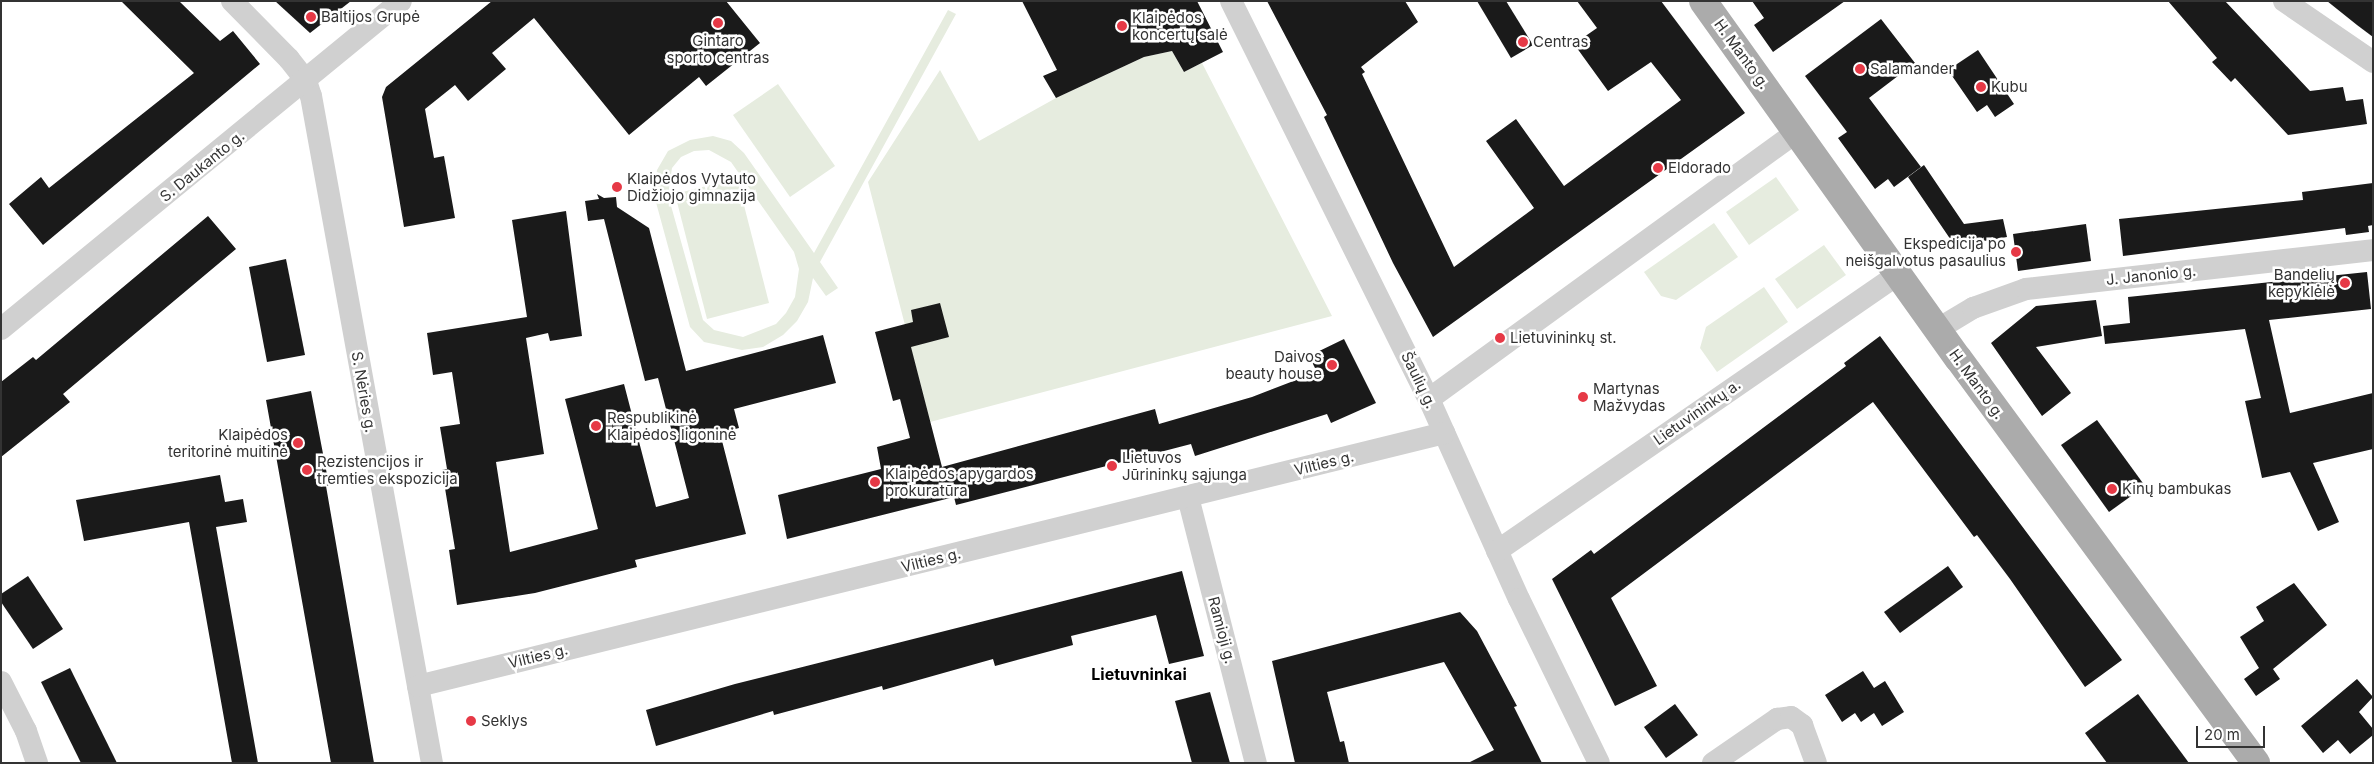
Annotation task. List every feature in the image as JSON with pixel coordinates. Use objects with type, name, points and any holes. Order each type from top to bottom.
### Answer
[{"type":"main road","name":"H. Manto g.","points":[[1703,1],[1898,274],[2256,763]]},
{"type":"street","points":[[232,1],[289,59],[306,82]]},
{"type":"street","name":"S. Daukanto g.","points":[[1,329],[306,82],[402,1]]},
{"type":"street","name":"Šaulių g.","points":[[1231,1],[1429,400],[1496,551],[1599,763]]},
{"type":"street","points":[[2284,1],[2373,62]]},
{"type":"street","name":"S. Nėries g.","points":[[306,82],[316,117],[432,763]]},
{"type":"street","points":[[1429,400],[1797,132]]},
{"type":"street","name":"J. Janonio g.","points":[[1938,329],[1973,308],[2026,290],[2373,250]]},
{"type":"street","name":"Lietuvininkų a.","points":[[1496,551],[1898,274]]},
{"type":"street","name":"Vilties g.","points":[[418,686],[1188,497],[1444,432]]},
{"type":"street","name":"Ramioji g.","points":[[1188,497],[1256,763]]},
{"type":"street","points":[[1,682],[26,731],[37,763]]},
{"type":"street","points":[[1713,763],[1777,719],[1790,717],[1802,725],[1816,763]]},
{"type":"shaded area","points":[[948,10],[956,14],[820,262],[838,288],[826,296],[813,278],[808,302],[797,321],[783,335],[763,347],[742,350],[704,342],[690,327],[654,195],[657,170],[668,151],[690,140],[713,136],[731,141],[744,153],[814,253]],"holes":[[[709,150],[731,162],[794,252],[799,269],[795,297],[786,313],[776,324],[743,337],[714,330],[703,320],[668,195],[672,168],[681,157],[694,151]]]},
{"type":"shaded area","points":[[1172,51],[1184,72],[1202,63],[1332,316],[930,422],[868,182],[940,70],[979,141],[1056,98],[1144,57]]},
{"type":"shaded area","points":[[778,84],[835,166],[790,197],[733,115]]},
{"type":"shaded area","points":[[1776,177],[1799,210],[1749,245],[1726,212]]},
{"type":"shaded area","points":[[737,178],[769,303],[707,319],[675,194]]},
{"type":"shaded area","points":[[1714,223],[1738,257],[1676,300],[1661,296],[1644,272]]},
{"type":"shaded area","points":[[1824,245],[1846,275],[1797,309],[1775,279]]},
{"type":"shaded area","points":[[1764,287],[1788,322],[1717,372],[1700,348],[1706,327]]},
{"type":"building","points":[[121,1],[179,1],[220,41],[233,31],[260,64],[43,245],[9,204],[41,177],[49,188],[194,73]]},
{"type":"building","name":"Baltijos Grupė","points":[[275,1],[351,1],[310,33]]},
{"type":"building","points":[[492,1],[726,1],[760,43],[706,86],[699,77],[629,135],[534,18],[492,53],[506,69],[468,101],[455,85],[425,109],[434,158],[444,156],[455,218],[404,227],[382,97],[386,87]]},
{"type":"building","name":"Klaipėdos koncertų salė","points":[[1022,1],[1197,1],[1223,52],[1184,72],[1172,51],[1144,57],[1056,98],[1043,76],[1057,70]]},
{"type":"building","points":[[1267,1],[1405,1],[1418,22],[1361,67],[1365,72],[1362,74],[1454,267],[1534,208],[1486,141],[1516,119],[1564,186],[1681,100],[1651,62],[1608,91],[1574,44],[1597,28],[1577,1],[1661,1],[1745,113],[1433,337],[1393,263],[1324,117],[1327,115]]},
{"type":"building","points":[[1477,1],[1506,1],[1533,45],[1511,58]]},
{"type":"building","points":[[1752,1],[1845,1],[1773,52],[1754,25],[1764,18]]},
{"type":"building","points":[[2168,1],[2225,1],[2310,91],[2343,87],[2346,101],[2363,99],[2367,124],[2288,135],[2235,78],[2231,82],[2212,62],[2217,58]]},
{"type":"building","points":[[2327,1],[2373,1],[2373,37],[2357,25]]},
{"type":"building","points":[[1881,19],[1915,63],[1869,98],[1921,167],[1894,187],[1888,179],[1875,189],[1838,138],[1847,132],[1805,76]]},
{"type":"building","name":"Kubu","points":[[1978,50],[2014,104],[1995,117],[1987,105],[1977,112],[1948,70]]},
{"type":"building","points":[[1924,165],[1964,224],[2003,219],[2007,237],[1955,246],[1908,177]]},
{"type":"building","points":[[2373,183],[2373,225],[2368,226],[2369,232],[2346,235],[2345,228],[2123,256],[2119,219],[2303,200],[2302,192]]},
{"type":"building","points":[[597,194],[604,198],[616,197],[617,207],[649,228],[686,371],[823,335],[836,383],[734,409],[739,428],[720,433],[746,534],[635,560],[637,567],[535,593],[457,605],[449,550],[455,549],[442,470],[447,469],[440,427],[460,424],[452,372],[433,375],[427,333],[527,317],[512,220],[566,211],[582,336],[550,341],[548,333],[526,338],[544,454],[496,462],[510,552],[598,529],[565,399],[624,384],[656,507],[689,498],[658,378],[645,381],[604,219],[588,221],[585,201],[599,199]]},
{"type":"building","points":[[208,216],[236,249],[63,394],[70,402],[1,457],[1,382],[33,357],[36,360]]},
{"type":"building","points":[[2086,224],[2091,261],[2018,271],[2013,234]]},
{"type":"building","points":[[286,259],[305,355],[267,362],[249,267]]},
{"type":"building","points":[[2367,272],[2371,309],[2269,320],[2290,413],[2373,393],[2373,449],[2313,463],[2339,522],[2318,531],[2290,472],[2262,478],[2245,401],[2261,398],[2245,329],[2105,344],[2103,326],[2130,323],[2128,297]]},
{"type":"building","points":[[2096,300],[2102,336],[2036,347],[2071,393],[2042,416],[1991,343],[2036,306]]},
{"type":"building","points":[[940,303],[949,337],[911,347],[942,467],[1155,409],[1159,424],[1252,397],[1317,372],[1309,356],[1344,339],[1376,403],[1331,423],[1327,414],[1195,456],[1191,444],[956,505],[954,497],[787,539],[778,495],[881,469],[877,447],[910,438],[900,399],[893,401],[875,332],[913,322],[911,310]]},
{"type":"building","points":[[1880,336],[2122,660],[2085,687],[2010,579],[1977,535],[1974,537],[1873,402],[1611,598],[1657,686],[1615,706],[1552,579],[1591,550],[1594,554],[1846,366],[1844,363]]},
{"type":"building","points":[[311,391],[329,485],[326,486],[374,763],[331,763],[266,400]]},
{"type":"building","points":[[2097,420],[2145,486],[2109,512],[2061,445]]},
{"type":"building","points":[[220,475],[225,502],[243,499],[247,522],[216,527],[258,763],[232,763],[189,522],[84,541],[76,500]]},
{"type":"building","points":[[1948,566],[1963,587],[1900,633],[1884,612]]},
{"type":"building","points":[[1182,571],[1204,656],[1169,664],[1156,615],[1071,636],[1073,645],[995,666],[993,659],[883,690],[882,686],[774,715],[773,711],[656,746],[646,710],[735,684]]},
{"type":"building","points":[[28,576],[63,629],[33,649],[1,602],[1,594]]},
{"type":"building","points":[[2294,583],[2327,625],[2273,669],[2280,679],[2256,696],[2244,679],[2259,668],[2240,637],[2264,621],[2256,607]]},
{"type":"building","points":[[1460,612],[1477,631],[1517,706],[1514,707],[1542,763],[1468,763],[1494,750],[1444,662],[1327,692],[1340,742],[1344,741],[1349,763],[1295,763],[1272,661]]},
{"type":"building","points":[[70,668],[117,763],[81,763],[41,682]]},
{"type":"building","points":[[1863,671],[1874,688],[1885,681],[1904,712],[1882,726],[1874,713],[1861,722],[1855,713],[1842,722],[1825,695]]},
{"type":"building","points":[[2357,679],[2373,697],[2359,712],[2373,729],[2373,735],[2350,754],[2338,740],[2323,753],[2301,726]]},
{"type":"building","points":[[1210,692],[1230,763],[1192,763],[1175,701]]},
{"type":"building","points":[[2138,694],[2189,763],[2107,763],[2085,733]]},
{"type":"building","points":[[1675,704],[1698,735],[1666,758],[1644,727]]},
{"type":"place","name":"Baltijos Grupė","points":[[311,17]]},
{"type":"place","name":"Gintaro sporto centras","points":[[718,23]]},
{"type":"place","name":"Klaipėdos koncertų salė","points":[[1122,26]]},
{"type":"place","name":"Centras","points":[[1523,42]]},
{"type":"place","name":"Salamander","points":[[1860,69]]},
{"type":"place","name":"Kubu","points":[[1981,87]]},
{"type":"place","name":"Eldorado","points":[[1658,168]]},
{"type":"place","name":"Klaipėdos Vytauto Didžiojo gimnazija","points":[[617,187]]},
{"type":"place","name":"Ekspedicija po neišgalvotus pasaulius","points":[[2016,252]]},
{"type":"place","name":"Bandelių kepyklėlė","points":[[2345,283]]},
{"type":"place","name":"Lietuvininkų st.","points":[[1500,338]]},
{"type":"place","name":"Daivos beauty house","points":[[1332,365]]},
{"type":"place","name":"Martynas Mažvydas","points":[[1583,397]]},
{"type":"place","name":"Respublikinė Klaipėdos ligoninė","points":[[596,426]]},
{"type":"place","name":"Klaipėdos teritorinė muitinė","points":[[298,443]]},
{"type":"place","name":"Lietuvos Jūrininkų sąjunga","points":[[1112,466]]},
{"type":"place","name":"Rezistencijos ir tremties ekspozicija","points":[[307,470]]},
{"type":"place","name":"Klaipėdos apygardos prokuratūra","points":[[875,482]]},
{"type":"place","name":"Kinų bambukas","points":[[2112,489]]},
{"type":"place","name":"Seklys","points":[[471,721]]},
{"type":"district","name":"Lietuvninkai","points":[[1139,674]]}]
